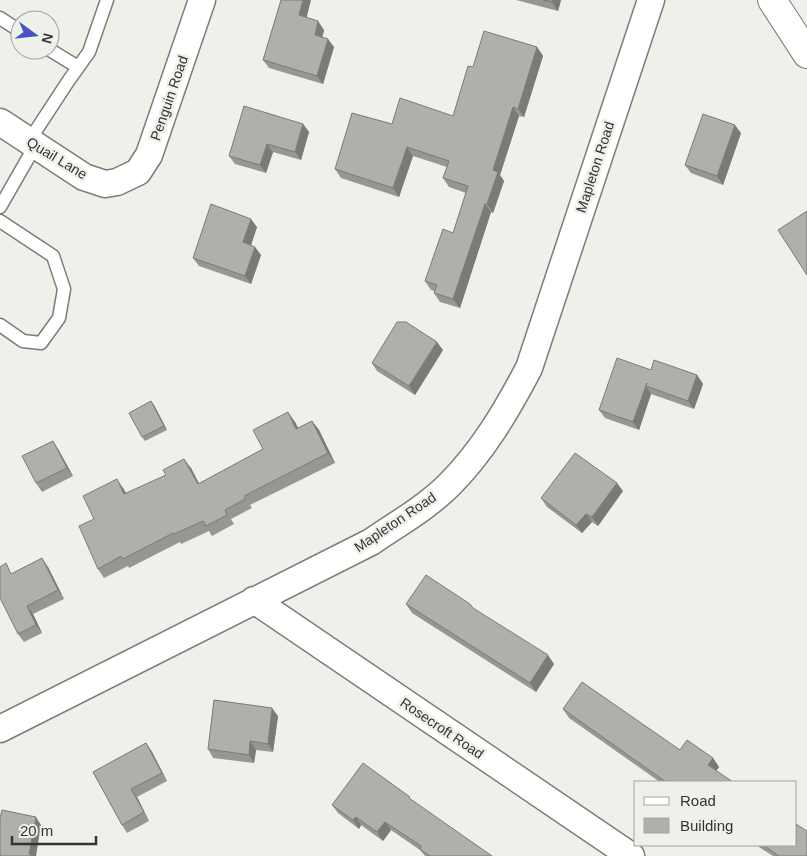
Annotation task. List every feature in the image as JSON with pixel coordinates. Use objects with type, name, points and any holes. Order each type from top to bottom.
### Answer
[{"type":"street","name":"Penguin Road","points":[[117,182],[138,172],[149,155],[202,0]]},
{"type":"street","name":"Mapleton Road","points":[[0,729],[371,542],[419,510],[449,485],[486,442],[511,402],[529,368],[651,0]]},
{"type":"street","points":[[772,0],[807,54]]},
{"type":"street","name":"Quail Lane","points":[[0,122],[84,177],[105,184],[117,182]]},
{"type":"street","name":"Rosecroft Road","points":[[254,600],[631,856]]},
{"type":"lane","points":[[0,207],[32,144],[89,52],[108,0]]},
{"type":"lane","points":[[60,56],[78,67]]},
{"type":"lane","points":[[0,221],[53,256],[64,289],[59,318],[41,343],[23,341],[0,325]]},
{"type":"building","points":[[281,0],[303,0],[299,15],[318,21],[315,35],[328,39],[317,76],[263,60]]},
{"type":"building","points":[[484,31],[537,47],[518,109],[513,107],[493,170],[498,172],[487,204],[485,204],[453,299],[434,293],[437,285],[425,281],[443,229],[453,233],[468,186],[443,178],[449,161],[407,147],[393,188],[335,169],[352,113],[392,124],[400,98],[453,116],[468,66],[473,67]]},
{"type":"building","points":[[244,106],[303,124],[295,152],[267,144],[260,165],[229,156]]},
{"type":"building","points":[[703,114],[735,125],[717,176],[685,165]]},
{"type":"building","points":[[211,204],[251,219],[243,242],[255,247],[245,276],[193,258]]},
{"type":"building","points":[[807,211],[807,275],[778,230]]},
{"type":"building","points":[[397,322],[406,322],[437,342],[409,386],[372,363]]},
{"type":"building","points":[[617,358],[651,370],[654,360],[697,375],[688,401],[646,386],[647,383],[633,422],[599,410]]},
{"type":"building","points":[[151,401],[164,426],[142,437],[129,413]]},
{"type":"building","points":[[288,412],[296,429],[312,421],[328,453],[244,496],[245,499],[225,510],[227,515],[206,526],[203,521],[173,533],[123,559],[121,556],[98,569],[79,526],[94,519],[83,496],[117,479],[124,494],[166,475],[163,470],[184,459],[198,484],[263,449],[253,430]]},
{"type":"building","points":[[53,441],[67,468],[36,483],[22,456]]},
{"type":"building","points":[[575,453],[617,483],[592,517],[586,514],[576,525],[541,498]]},
{"type":"building","points":[[42,558],[58,590],[27,606],[36,625],[18,634],[0,598],[0,567],[6,563],[11,574]]},
{"type":"building","points":[[426,575],[470,604],[473,608],[548,655],[530,683],[406,604]]},
{"type":"building","points":[[582,682],[680,750],[687,740],[713,758],[708,765],[732,781],[665,781],[563,709]]},
{"type":"building","points":[[214,700],[272,708],[268,744],[250,741],[249,755],[208,749]]},
{"type":"building","points":[[146,743],[162,773],[131,789],[144,812],[122,825],[93,772]]},
{"type":"building","points":[[363,763],[492,856],[430,856],[420,849],[421,846],[385,822],[377,832],[356,817],[353,820],[332,805]]},
{"type":"building","points":[[2,810],[36,817],[29,854],[31,856],[0,856],[0,818]]},
{"type":"building","points":[[797,825],[807,831],[807,856],[779,856],[764,846],[797,846]]}]
